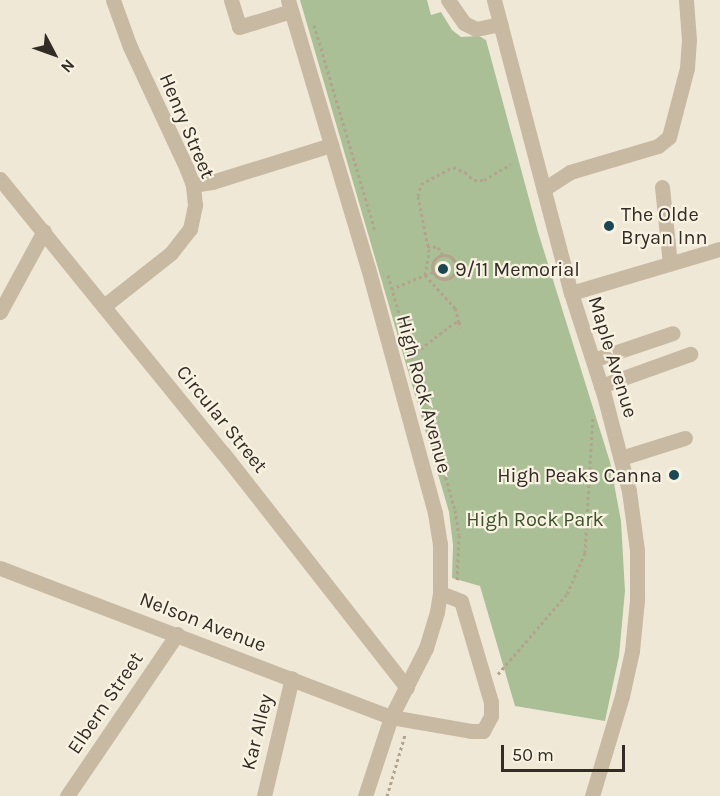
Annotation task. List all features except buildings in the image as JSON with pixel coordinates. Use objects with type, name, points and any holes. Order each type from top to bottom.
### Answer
[{"type":"street","name":"Henry Street","points":[[104,306],[171,254],[190,229],[195,205],[193,185],[130,46],[113,0]]},
{"type":"street","points":[[231,0],[239,27],[289,5]]},
{"type":"street","points":[[448,0],[464,24],[476,29],[500,24]]},
{"type":"street","name":"Maple Avenue","points":[[494,0],[572,293],[603,391],[630,491],[638,573],[635,625],[622,696],[592,796]]},
{"type":"street","points":[[544,189],[570,172],[658,146],[669,137],[687,68],[689,40],[686,0]]},
{"type":"street","name":"High Rock Avenue","points":[[289,5],[435,513],[440,544],[440,593],[426,648],[391,717],[365,796]]},
{"type":"street","points":[[193,185],[212,182],[331,145]]},
{"type":"street","name":"Circular Street","points":[[0,179],[223,453],[407,688]]},
{"type":"street","points":[[662,187],[670,264]]},
{"type":"street","points":[[0,312],[44,231]]},
{"type":"street","points":[[572,293],[720,249]]},
{"type":"street","points":[[593,360],[673,333]]},
{"type":"street","points":[[603,391],[690,354]]},
{"type":"street","points":[[621,458],[685,438]]},
{"type":"street","name":"Nelson Avenue","points":[[0,568],[391,717],[471,731],[483,731],[491,716],[491,702],[487,686]]},
{"type":"street","points":[[440,593],[461,601],[487,686]]},
{"type":"street","name":"Elbern Street","points":[[68,796],[177,634]]},
{"type":"street","name":"Kar Alley","points":[[264,796],[292,678]]},
{"type":"path","points":[[425,275],[428,246],[418,196],[422,184],[453,167],[474,180],[484,180],[511,164]]},
{"type":"path","points":[[428,246],[438,247],[442,254]]},
{"type":"path","points":[[442,254],[449,255],[455,260],[456,273],[445,279],[437,277],[433,272],[433,261],[442,254]]},
{"type":"path","points":[[390,288],[393,289],[433,272]]},
{"type":"path","points":[[425,275],[443,291],[455,308],[461,328]]},
{"type":"path","points":[[411,356],[459,322]]},
{"type":"path","points":[[487,686],[567,594],[585,553],[593,413],[603,391]]},
{"type":"green space","name":"High Rock Park","points":[[300,0],[427,0],[431,15],[441,12],[452,30],[461,37],[479,36],[486,40],[538,232],[610,462],[621,521],[625,591],[619,656],[605,721],[515,706],[480,586],[452,578],[453,545],[449,512]]},
{"type":"place","name":"The Olde Bryan Inn","points":[[609,226]]},
{"type":"place","name":"9/11 Memorial","points":[[443,269]]},
{"type":"place","name":"High Peaks Canna","points":[[674,475]]}]
